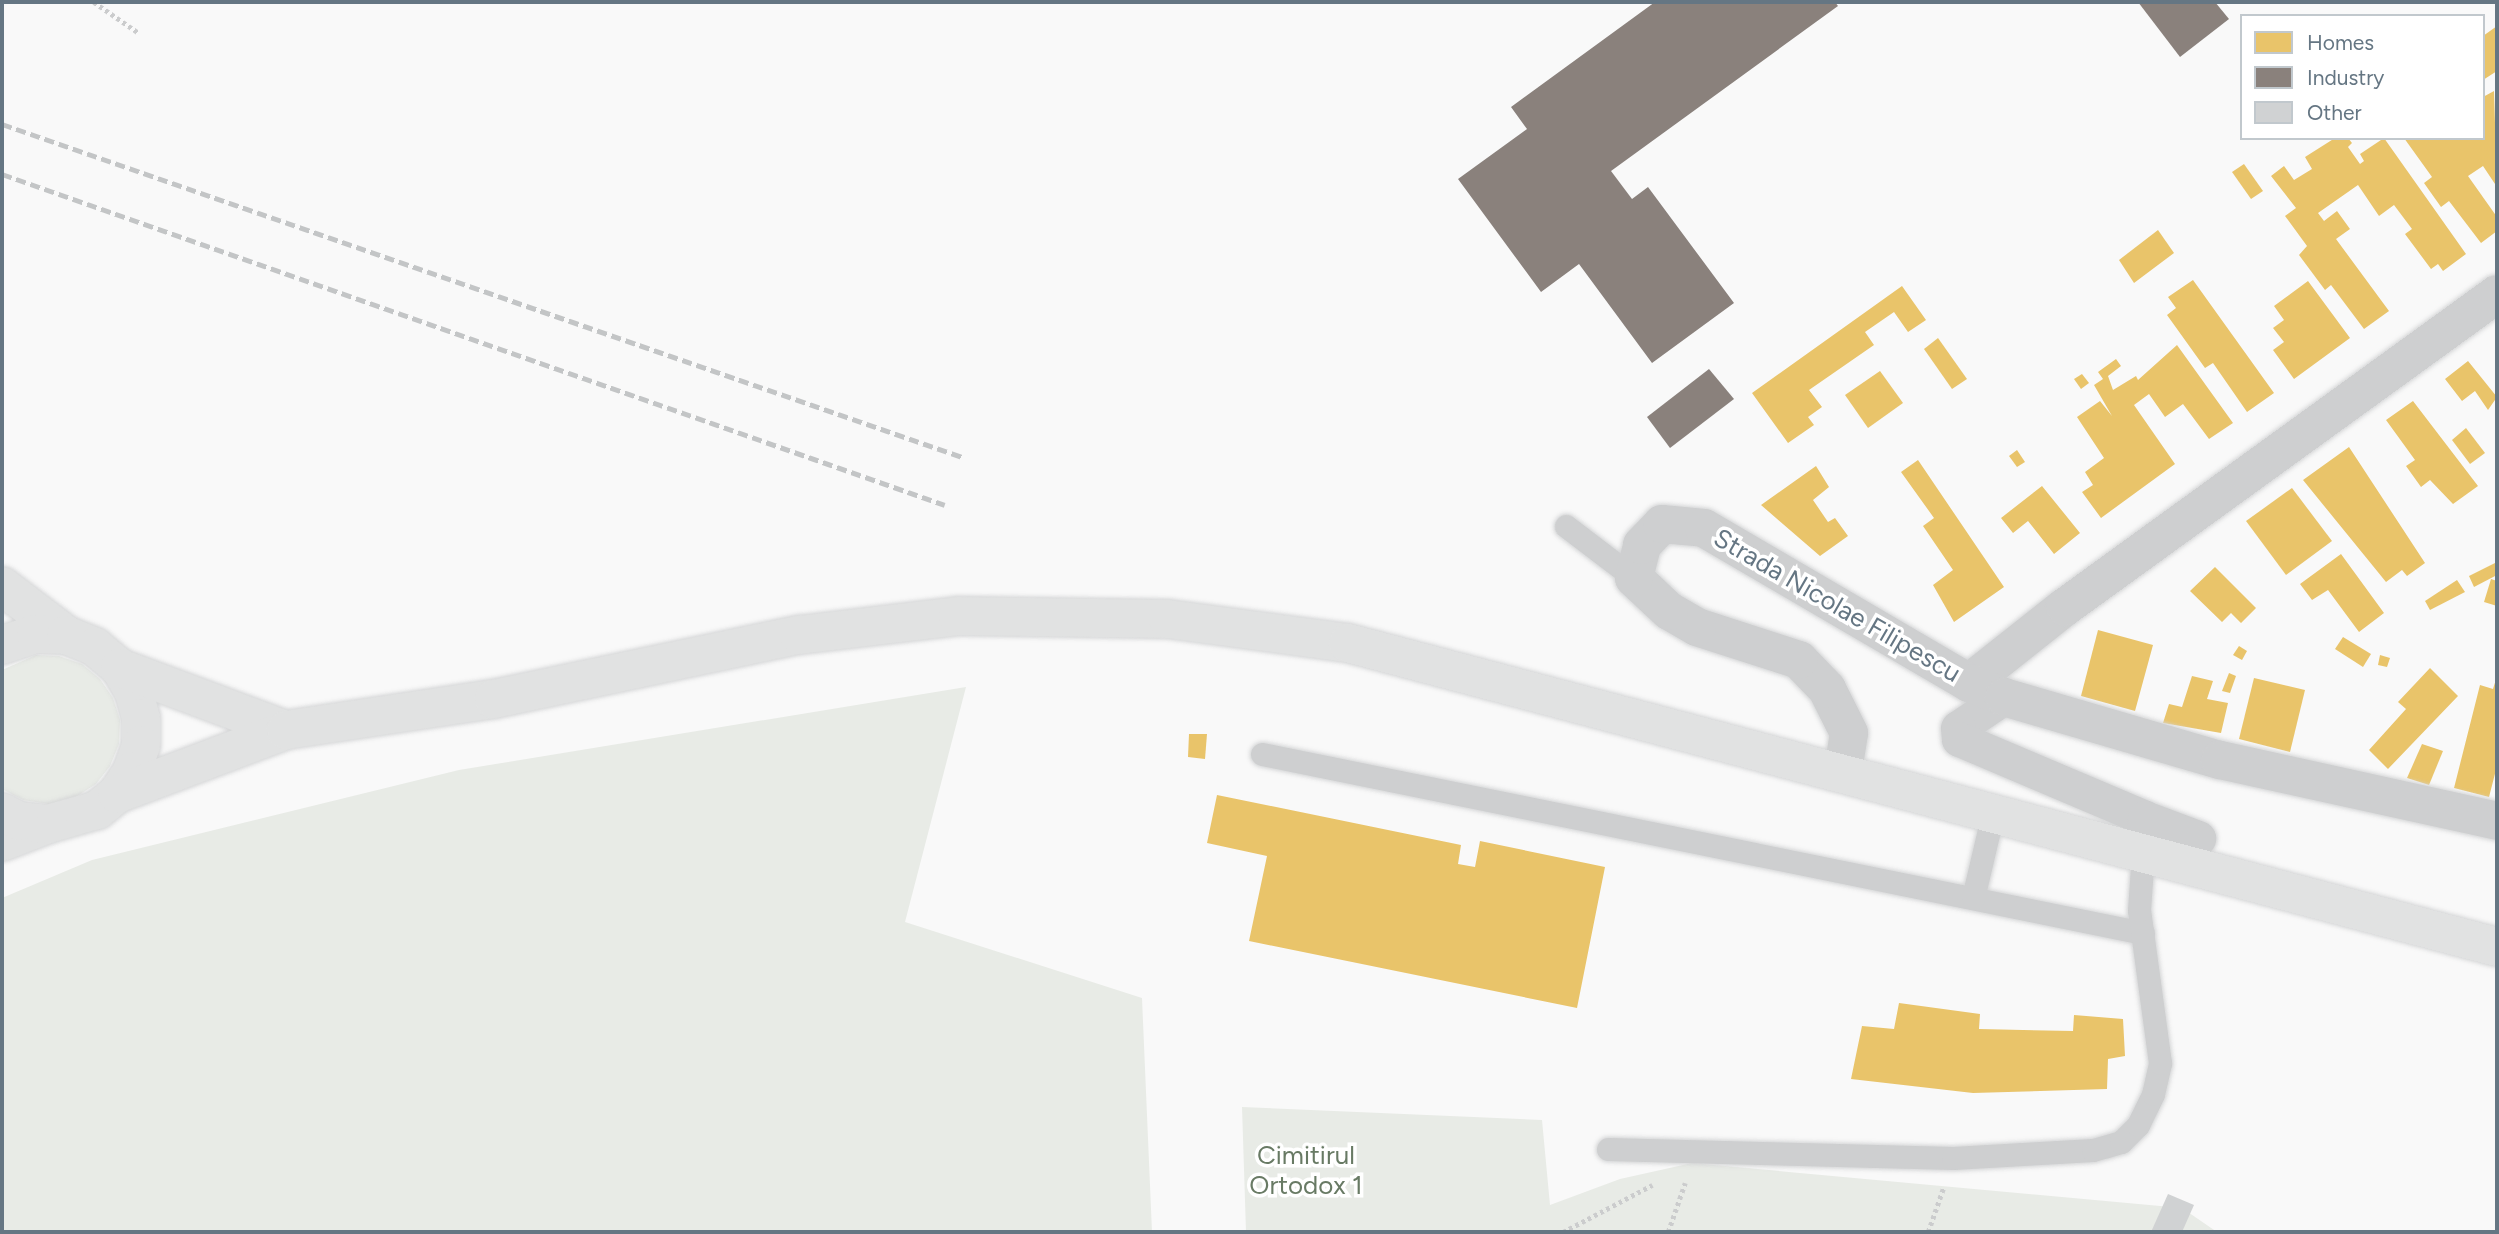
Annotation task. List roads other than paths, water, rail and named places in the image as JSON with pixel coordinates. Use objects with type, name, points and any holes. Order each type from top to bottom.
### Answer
[{"type":"main road","points":[[2,586],[66,635],[95,647],[120,668],[286,730]]},
{"type":"main road","points":[[2,842],[48,824],[85,816],[117,794],[286,730],[494,699],[827,631],[958,616],[1057,615],[1220,624],[1348,643],[1843,771],[1993,813],[2144,836],[2497,947]]},
{"type":"main road","points":[[2,645],[36,634],[66,635]]},
{"type":"main road","points":[[117,794],[132,771],[141,745],[141,718],[134,692],[120,668]]},
{"type":"main road","points":[[2,812],[19,821],[48,824]]},
{"type":"street","name":"Strada Nicolae Filipescu","points":[[1987,690],[2065,607],[2497,294]]},
{"type":"street","name":"Strada Nicolae Filipescu","points":[[1634,578],[1642,545],[1662,524],[1704,528],[1987,690],[2220,760],[2497,821]]},
{"type":"street","points":[[1634,578],[1669,611],[1697,627],[1798,660],[1827,689],[1849,733],[1843,771]]},
{"type":"street","points":[[1987,690],[1958,728],[1959,739],[2144,836],[2198,838]]},
{"type":"lane","points":[[1566,526],[1634,578]]},
{"type":"lane","points":[[1262,754],[2143,933]]},
{"type":"lane","points":[[1973,898],[1993,813]]},
{"type":"lane","points":[[1608,1149],[1694,1156],[1953,1158],[2093,1150],[2121,1142],[2138,1125],[2153,1094],[2160,1063],[2143,933],[2144,836]]},
{"type":"railway","points":[[2,124],[962,457]]},
{"type":"railway","points":[[2,174],[945,505]]},
{"type":"park label","name":"Cimitirul Ortodox 1","points":[[1306,1171]]}]
